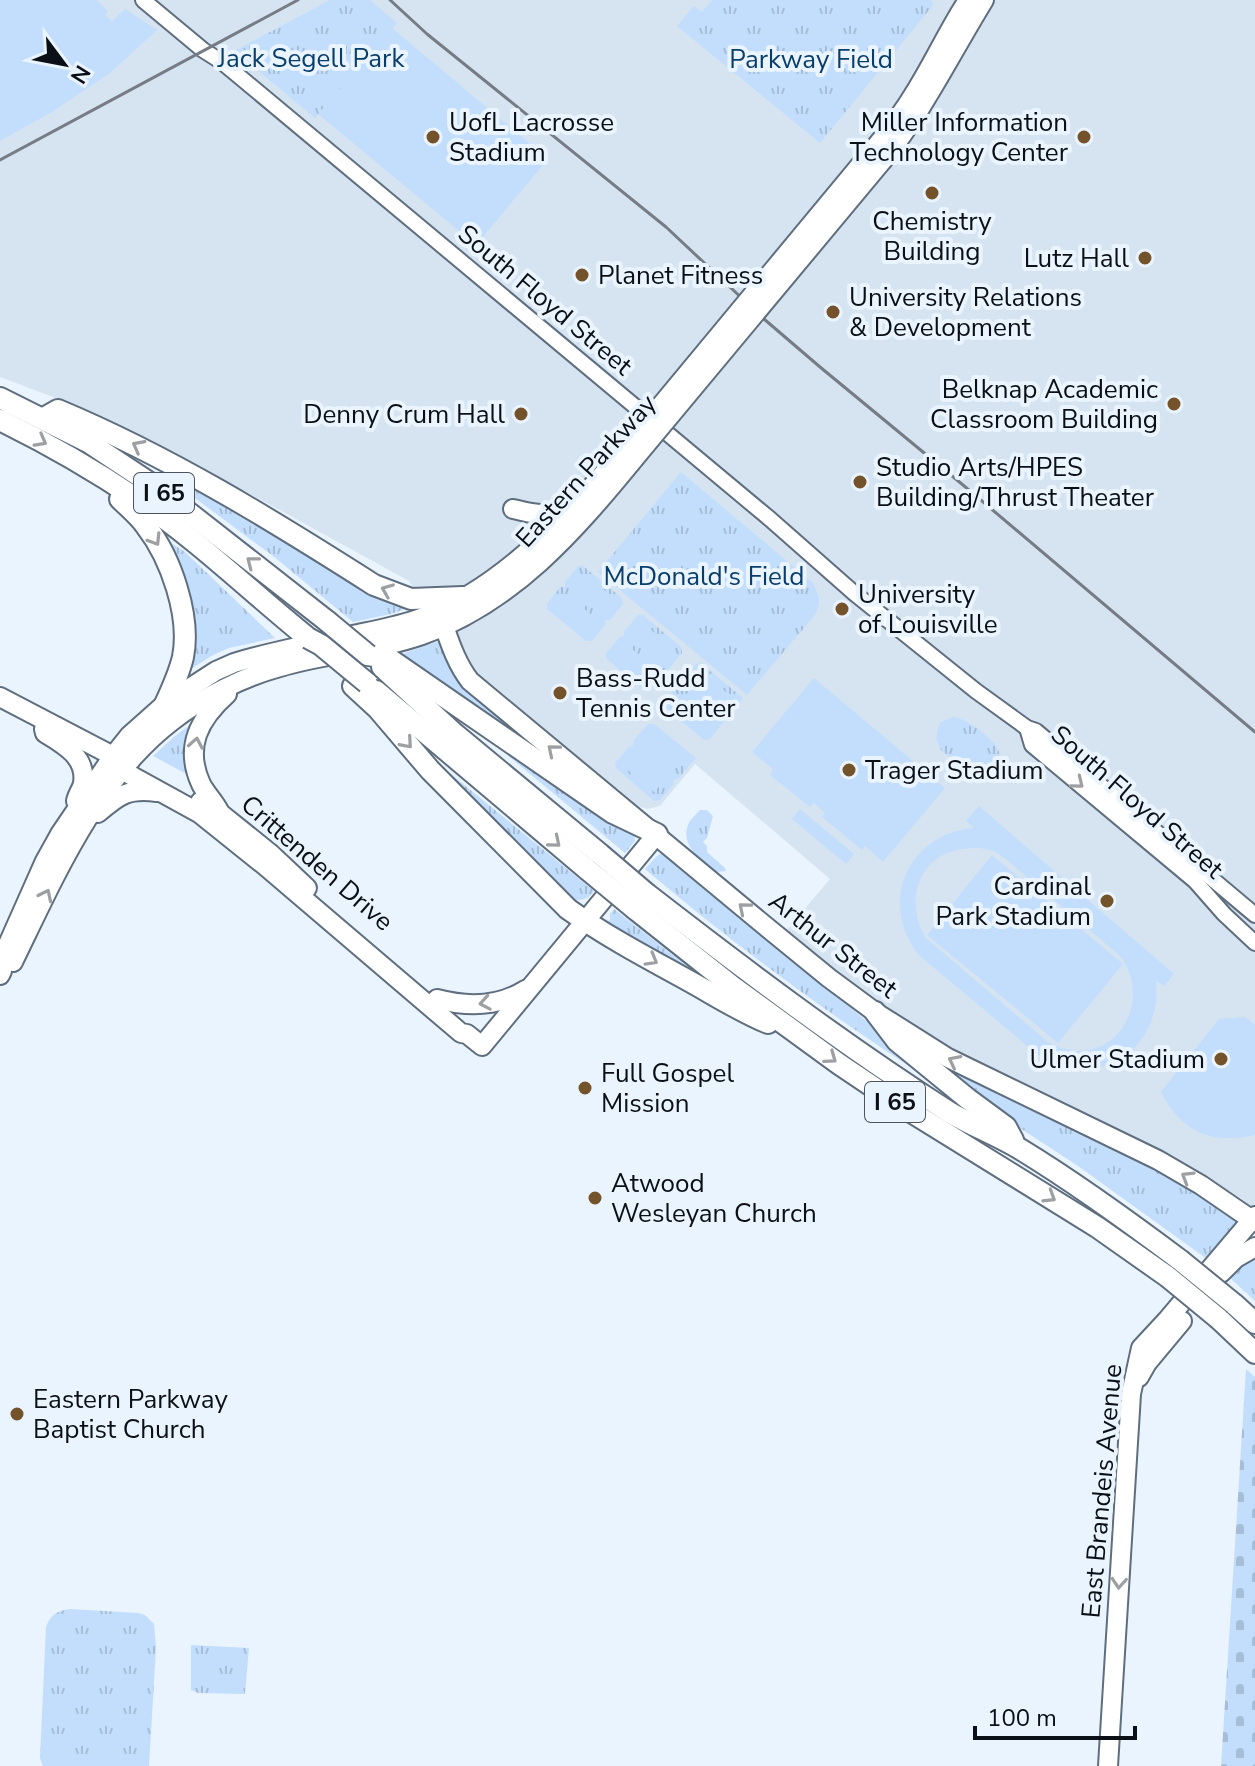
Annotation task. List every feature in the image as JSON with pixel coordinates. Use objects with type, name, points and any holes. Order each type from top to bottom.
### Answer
[{"type":"highway","name":"I 65","points":[[0,398],[88,442],[156,487],[368,655],[388,658],[455,734],[594,862]]},
{"type":"highway","points":[[44,418],[58,410],[122,438],[229,495],[374,585],[411,599],[464,606]]},
{"type":"highway","name":"I 65","points":[[0,420],[137,499],[163,519],[308,638],[321,645],[360,685],[594,862],[641,901],[732,986],[900,1105],[1097,1227],[1174,1269]]},
{"type":"highway","points":[[81,465],[145,525],[161,548],[173,576],[181,605],[185,645],[178,676],[165,704]]},
{"type":"highway","points":[[403,676],[613,813],[657,834]]},
{"type":"highway","points":[[360,685],[441,781],[568,909],[737,1008],[765,1022],[796,1032]]},
{"type":"highway","name":"I 65","points":[[641,901],[881,1067],[953,1114],[1017,1147],[1124,1217],[1174,1269],[1226,1312],[1255,1353]]},
{"type":"highway","points":[[875,1012],[897,1041],[1006,1127],[1017,1147]]},
{"type":"highway","name":"I 65","points":[[1226,1312],[1255,1323]]},
{"type":"main road","name":"Eastern Parkway","points":[[878,156],[968,0]]},
{"type":"main road","name":"Eastern Parkway","points":[[122,762],[129,736],[165,704],[216,671],[234,663],[404,624],[439,610],[464,606],[506,591],[535,567],[584,519],[629,455],[878,156],[922,108],[984,0]]},
{"type":"main road","name":"Eastern Parkway","points":[[1,973],[1,960],[45,861],[122,762],[173,720],[242,681],[283,666],[402,641],[444,626],[494,577],[570,512],[605,473],[629,455]]},
{"type":"main road","points":[[513,509],[541,515],[550,513],[605,473]]},
{"type":"main road","name":"Arthur Street","points":[[444,626],[454,654],[470,681],[829,978],[875,1012],[948,1058],[1158,1160],[1254,1219]]},
{"type":"main road","points":[[220,813],[215,801],[202,786],[196,770],[194,745],[199,728],[209,712],[242,681]]},
{"type":"main road","name":"Crittenden Drive","points":[[0,697],[220,813],[437,999],[475,1040]]},
{"type":"main road","points":[[37,716],[45,733],[67,746],[80,764],[83,783],[76,796],[80,818],[126,792],[141,789],[164,793]]},
{"type":"main road","name":"Crittenden Drive","points":[[122,762],[164,793],[199,813],[453,1027],[475,1040]]},
{"type":"main road","points":[[475,1040],[531,986],[657,834]]},
{"type":"main road","points":[[437,999],[478,1005],[514,997],[531,986]]},
{"type":"main road","name":"East Brandeis Avenue","points":[[1108,1766],[1131,1394],[1141,1348],[1254,1219]]},
{"type":"main road","points":[[1131,1394],[1147,1363],[1223,1270],[1255,1247]]},
{"type":"street","name":"South Floyd Street","points":[[143,0],[222,62],[770,519],[854,593],[976,691],[1044,737],[1255,915]]},
{"type":"street","name":"South Floyd Street","points":[[1027,728],[1032,745],[1195,881],[1255,943]]},
{"type":"shaded area","name":"University of Louisville","points":[[0,0],[1255,0],[1255,1211],[1242,1199],[1196,1171],[914,1029],[867,998],[785,932],[830,879],[695,764],[660,806],[640,807],[493,689],[467,662],[409,581],[245,491],[53,397],[0,377]]},
{"type":"green space","points":[[0,0],[97,0],[108,11],[105,15],[112,21],[125,9],[157,30],[110,73],[52,112],[0,141]]},
{"type":"green space","name":"Jack Segell Park","points":[[330,0],[370,0],[397,23],[315,118],[234,51]]},
{"type":"green space","name":"Parkway Field","points":[[712,0],[930,0],[934,4],[820,143],[677,26],[694,6],[702,12]]},
{"type":"green space","name":"UofL Lacrosse Stadium","points":[[392,28],[548,159],[476,245],[318,114]]},
{"type":"green space","points":[[141,458],[413,606],[353,622],[273,556]]},
{"type":"green space","name":"McDonald's Field","points":[[681,472],[813,583],[818,595],[815,615],[747,695],[598,572]]},
{"type":"green space","points":[[164,538],[185,552],[275,638],[229,648],[183,674]]},
{"type":"green space","points":[[578,566],[583,566],[622,598],[623,604],[610,620],[605,620],[605,625],[592,641],[586,641],[547,609],[547,604],[560,587],[565,587],[565,582]]},
{"type":"green space","points":[[585,574],[614,598],[603,612],[573,588]]},
{"type":"green space","points":[[567,595],[597,619],[585,633],[556,608]]},
{"type":"green space","points":[[638,615],[643,615],[681,647],[682,653],[669,669],[664,670],[651,690],[645,691],[606,658],[606,653],[624,636]]},
{"type":"green space","points":[[644,624],[673,648],[662,662],[632,637]]},
{"type":"green space","points":[[442,640],[455,677],[586,786],[396,656]]},
{"type":"green space","points":[[626,644],[656,669],[644,683],[615,658]]},
{"type":"green space","points":[[701,663],[743,698],[727,718],[723,718],[723,723],[710,739],[704,740],[665,707],[665,701],[682,684],[682,680],[696,664]]},
{"type":"green space","points":[[702,672],[732,697],[721,710],[691,686]]},
{"type":"green space","name":"Trager Stadium","points":[[814,678],[945,788],[883,862],[865,846],[862,850],[822,817],[825,813],[814,803],[810,807],[770,775],[773,769],[752,752]]},
{"type":"green space","points":[[685,693],[714,717],[703,731],[674,707]]},
{"type":"green space","points":[[953,717],[972,725],[997,747],[999,757],[994,771],[983,776],[971,774],[941,750],[936,739],[938,728],[941,722]]},
{"type":"green space","points":[[198,719],[194,778],[153,756]]},
{"type":"green space","points":[[648,724],[654,724],[696,758],[678,779],[673,780],[674,784],[660,800],[654,801],[616,768],[615,763],[633,746],[633,741]]},
{"type":"green space","points":[[654,733],[683,758],[672,771],[643,747]]},
{"type":"green space","points":[[494,740],[634,832],[635,841],[625,853],[493,743]]},
{"type":"green space","points":[[636,754],[666,779],[654,792],[625,768]]},
{"type":"green space","points":[[441,766],[594,891],[592,894],[575,903],[439,768]]},
{"type":"green space","points":[[979,806],[1174,974],[1164,986],[1156,981],[1153,1015],[1147,1030],[1139,1043],[1114,1063],[1080,1069],[1043,1059],[920,956],[907,936],[901,915],[901,894],[906,875],[916,857],[931,843],[951,833],[974,828],[966,821]],"holes":[[[980,848],[994,851],[1119,955],[1128,969],[1132,1001],[1121,1030],[1110,1041],[1078,1051],[1048,1042],[926,938],[917,916],[916,904],[916,893],[925,871],[933,862],[952,851]]]},
{"type":"green space","name":"Trager Stadium","points":[[800,809],[854,854],[846,864],[792,819]]},
{"type":"green space","points":[[700,810],[707,810],[713,816],[703,842],[707,852],[726,871],[717,872],[700,858],[687,840],[688,825]]},
{"type":"green space","points":[[662,853],[667,854],[948,1091],[793,986],[645,869]]},
{"type":"green space","points":[[992,855],[1123,964],[1058,1043],[927,935]]},
{"type":"green space","points":[[614,909],[701,977],[611,927],[608,921]]},
{"type":"green space","name":"Ulmer Stadium","points":[[1245,1017],[1255,1025],[1255,1135],[1225,1138],[1199,1132],[1178,1117],[1161,1092],[1219,1019]]},
{"type":"green space","points":[[909,1043],[1178,1178],[1238,1221],[1237,1224],[1207,1259],[1078,1166],[977,1100]]},
{"type":"green space","points":[[1255,1254],[1255,1301],[1228,1276]]},
{"type":"green space","points":[[1246,1369],[1255,1377],[1255,1766],[1221,1766]]},
{"type":"green space","points":[[70,1609],[138,1613],[154,1624],[156,1648],[149,1766],[43,1766],[40,1758],[46,1627],[55,1614]]},
{"type":"green space","points":[[191,1645],[249,1648],[245,1694],[198,1693],[191,1690]]},
{"type":"railway","points":[[0,160],[298,0]]},
{"type":"railway","points":[[390,0],[427,34],[666,227],[764,319],[1255,732]]},
{"type":"place","name":"UofL Lacrosse Stadium","points":[[433,137]]},
{"type":"place","name":"Miller Information Technology Center","points":[[1084,137]]},
{"type":"place","name":"Chemistry Building","points":[[932,193]]},
{"type":"place","name":"Lutz Hall","points":[[1145,258]]},
{"type":"place","name":"Planet Fitness","points":[[582,275]]},
{"type":"place","name":"University Relations & Development","points":[[833,312]]},
{"type":"place","name":"Belknap Academic Classroom Building","points":[[1174,404]]},
{"type":"place","name":"Denny Crum Hall","points":[[521,414]]},
{"type":"place","name":"Studio Arts/HPES Building/Thrust Theater","points":[[860,482]]},
{"type":"place","name":"University of Louisville","points":[[842,609]]},
{"type":"place","name":"Bass-Rudd Tennis Center","points":[[560,693]]},
{"type":"place","name":"Trager Stadium","points":[[849,770]]},
{"type":"place","name":"Cardinal Park Stadium","points":[[1107,901]]},
{"type":"place","name":"Ulmer Stadium","points":[[1221,1059]]},
{"type":"place","name":"Full Gospel Mission","points":[[585,1088]]},
{"type":"place","name":"Atwood Wesleyan Church","points":[[595,1198]]},
{"type":"place","name":"Eastern Parkway Baptist Church","points":[[17,1414]]}]
